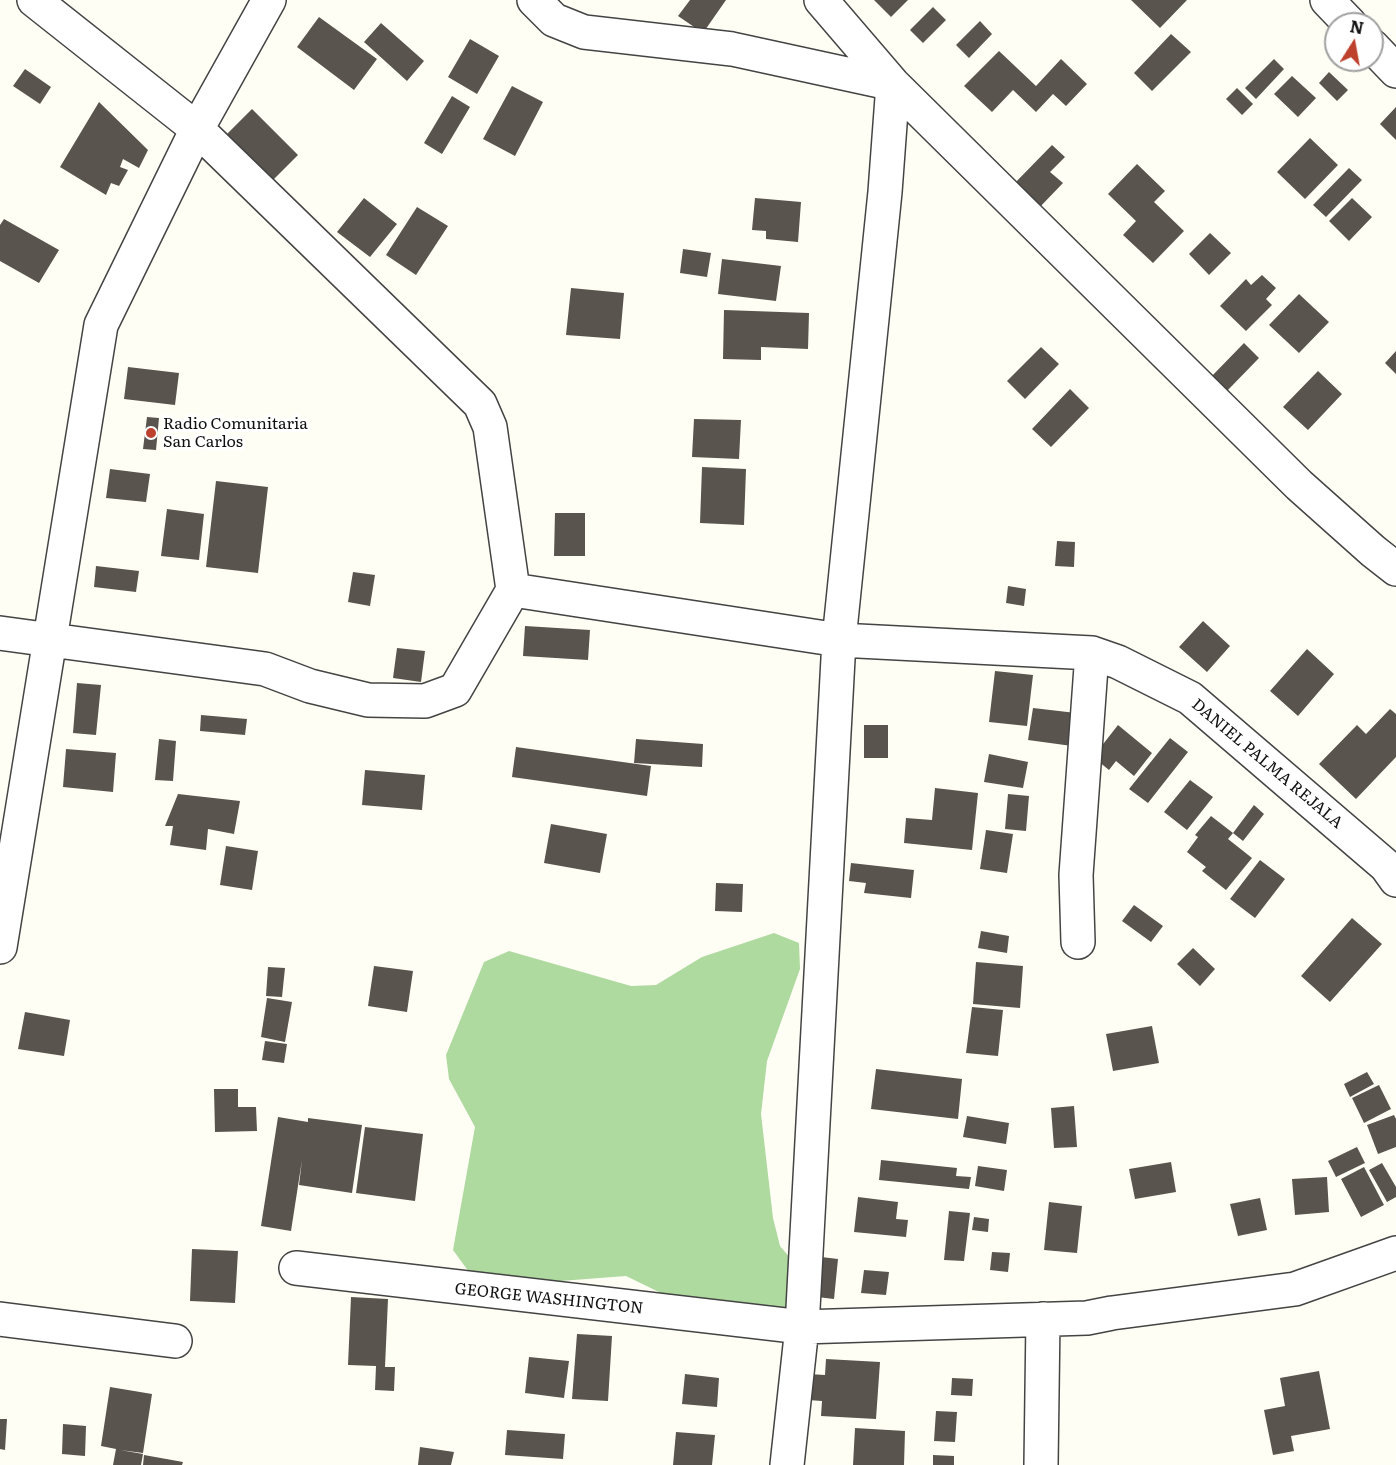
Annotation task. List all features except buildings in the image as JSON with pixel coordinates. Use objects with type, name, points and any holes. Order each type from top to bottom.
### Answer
[{"type":"street","points":[[0,633],[265,669],[310,686],[368,700],[425,700],[455,690],[513,590],[490,427],[480,404],[197,129],[34,0]]},
{"type":"street","points":[[0,947],[101,325],[197,129],[269,0]]},
{"type":"street","points":[[534,0],[554,20],[584,32],[732,49],[893,84]]},
{"type":"street","points":[[821,0],[893,84],[1299,484],[1396,569]]},
{"type":"street","points":[[1327,0],[1338,12]]},
{"type":"street","points":[[1384,58],[1396,71]]},
{"type":"street","points":[[787,1465],[802,1328],[839,640],[885,192],[893,84]]},
{"type":"street","name":"DANIEL PALMA REJALA","points":[[513,590],[839,640],[1092,653],[1118,662],[1190,698],[1386,866],[1396,880]]},
{"type":"street","points":[[1078,942],[1076,875],[1092,653]]},
{"type":"street","name":"GEORGE WASHINGTON","points":[[296,1268],[802,1328],[1087,1318],[1295,1289],[1396,1253]]},
{"type":"street","points":[[0,1319],[175,1341]]},
{"type":"street","points":[[1041,1465],[1044,1319]]},
{"type":"green space","points":[[774,933],[799,943],[800,969],[767,1061],[761,1114],[773,1218],[780,1246],[797,1266],[794,1316],[694,1309],[626,1276],[521,1284],[469,1272],[453,1250],[475,1127],[449,1079],[446,1055],[484,962],[509,951],[631,986],[656,985],[702,957]]},
{"type":"place","name":"Radio Comunitaria San Carlos","points":[[151,433]]}]
